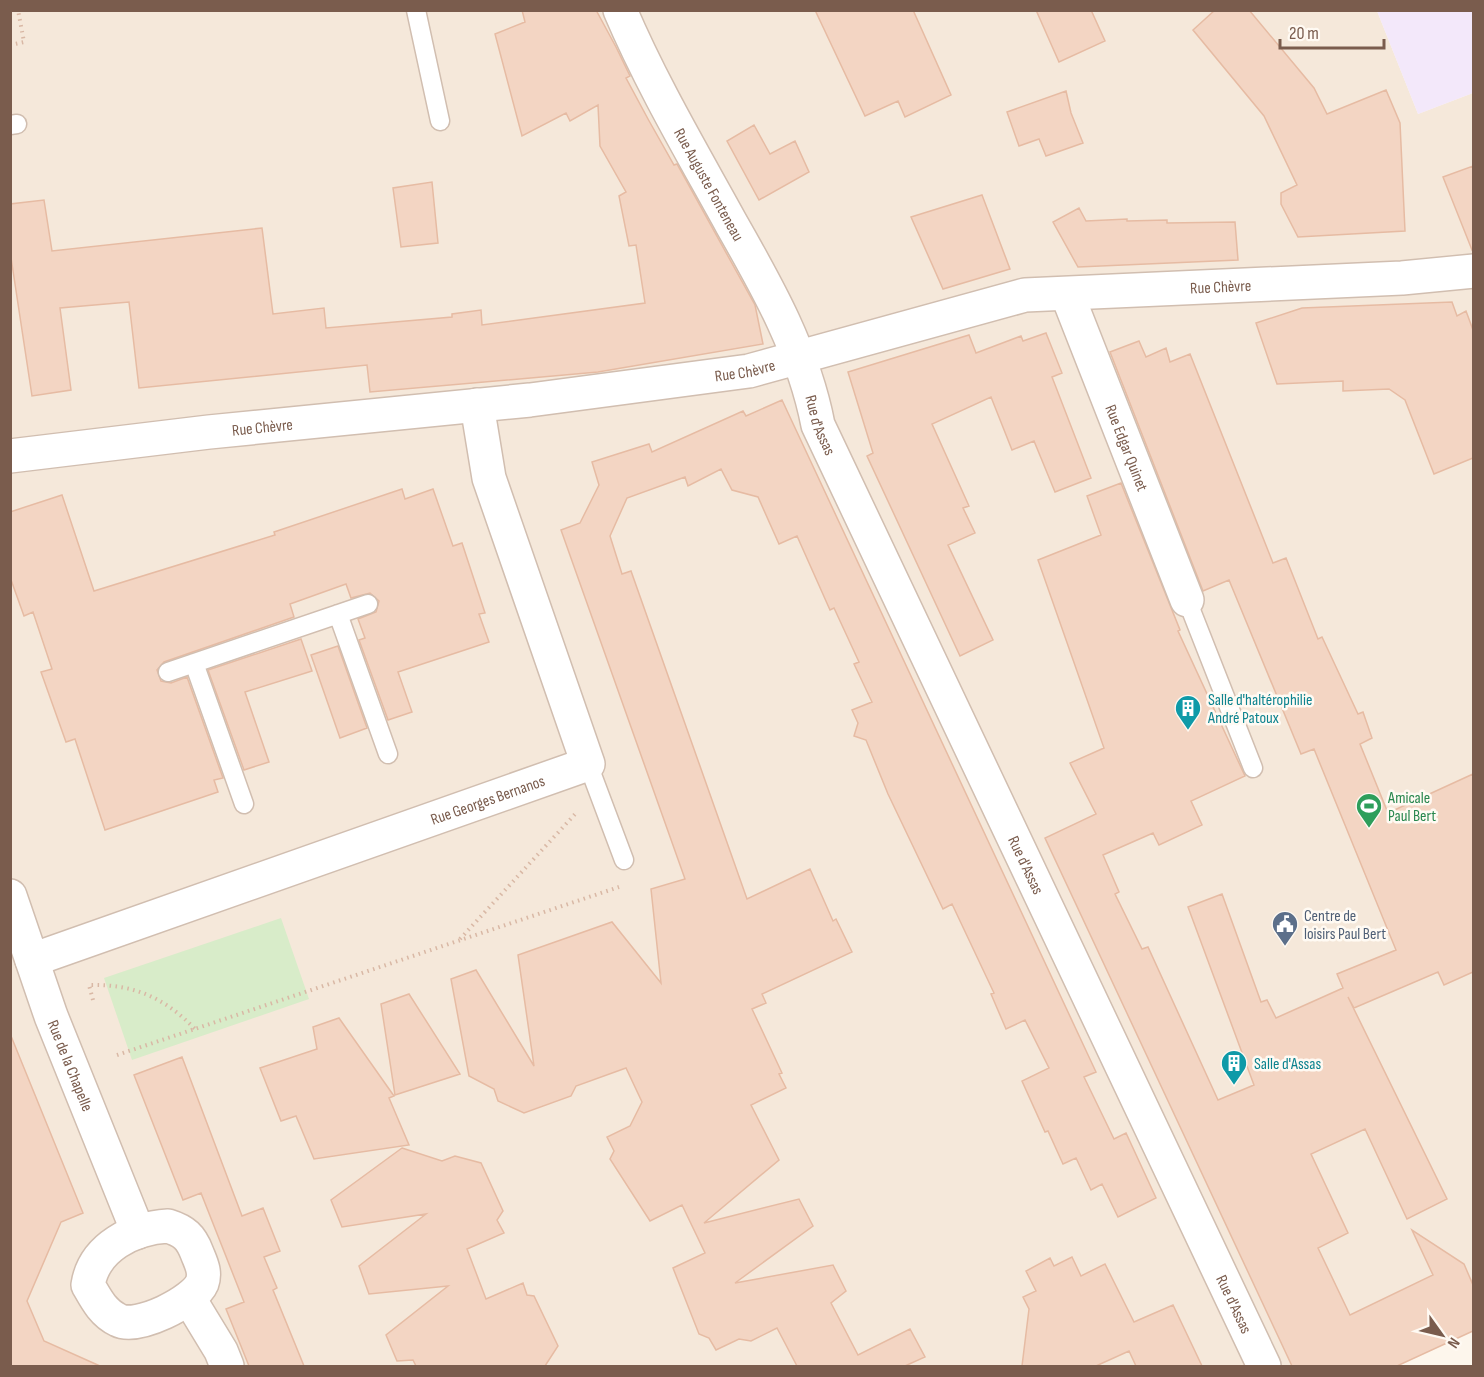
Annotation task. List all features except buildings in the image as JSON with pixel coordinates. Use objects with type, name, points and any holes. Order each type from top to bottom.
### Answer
[{"type":"street","name":"Rue Auguste Fonteneau","points":[[620,10],[645,69],[778,308],[799,359]]},
{"type":"street","name":"Rue Chèvre","points":[[10,456],[208,432],[477,405],[749,371],[1025,295],[1402,278],[1473,271]]},
{"type":"street","name":"Rue Edgar Quinet","points":[[1067,294],[1187,600]]},
{"type":"street","name":"Rue d'Assas","points":[[799,359],[811,390],[818,425],[1264,1366]]},
{"type":"street","points":[[477,405],[489,478],[588,764]]},
{"type":"street","name":"Rue Georges Bernanos","points":[[32,960],[588,764]]},
{"type":"street","name":"Rue de la Chapelle","points":[[10,896],[51,1016],[138,1232]]},
{"type":"street","points":[[168,1226],[181,1230],[188,1236],[204,1276],[201,1285],[190,1300],[137,1322],[120,1322],[106,1312],[88,1285],[90,1275],[105,1249],[138,1232],[168,1226]]},
{"type":"street","points":[[190,1300],[221,1351],[227,1366]]},
{"type":"lane","points":[[416,10],[440,121]]},
{"type":"lane","points":[[1187,600],[1253,768]]},
{"type":"lane","points":[[168,672],[368,604]]},
{"type":"lane","points":[[338,614],[388,754]]},
{"type":"lane","points":[[194,663],[244,804]]},
{"type":"lane","points":[[588,764],[624,860]]},
{"type":"path","points":[[10,45],[24,42],[18,10]]},
{"type":"path","points":[[458,941],[580,809]]},
{"type":"path","points":[[117,1055],[619,887]]},
{"type":"path","points":[[93,1000],[89,985],[134,988],[168,1004],[195,1029]]},
{"type":"shaded area","points":[[10,11],[1377,11],[1418,114],[1473,93],[1473,1331],[1397,1366],[11,1366]]},
{"type":"shaded area","points":[[1377,11],[1473,11],[1473,93],[1418,114]]},
{"type":"green space","points":[[281,918],[309,999],[132,1060],[104,978]]},
{"type":"place","name":"Salle d'haltérophilie André Patoux","points":[[1188,731]]},
{"type":"place","name":"Amicale Paul Bert","points":[[1369,829]]},
{"type":"place","name":"Centre de loisirs Paul Bert","points":[[1285,947]]},
{"type":"place","name":"Salle d'Assas","points":[[1234,1086]]}]
